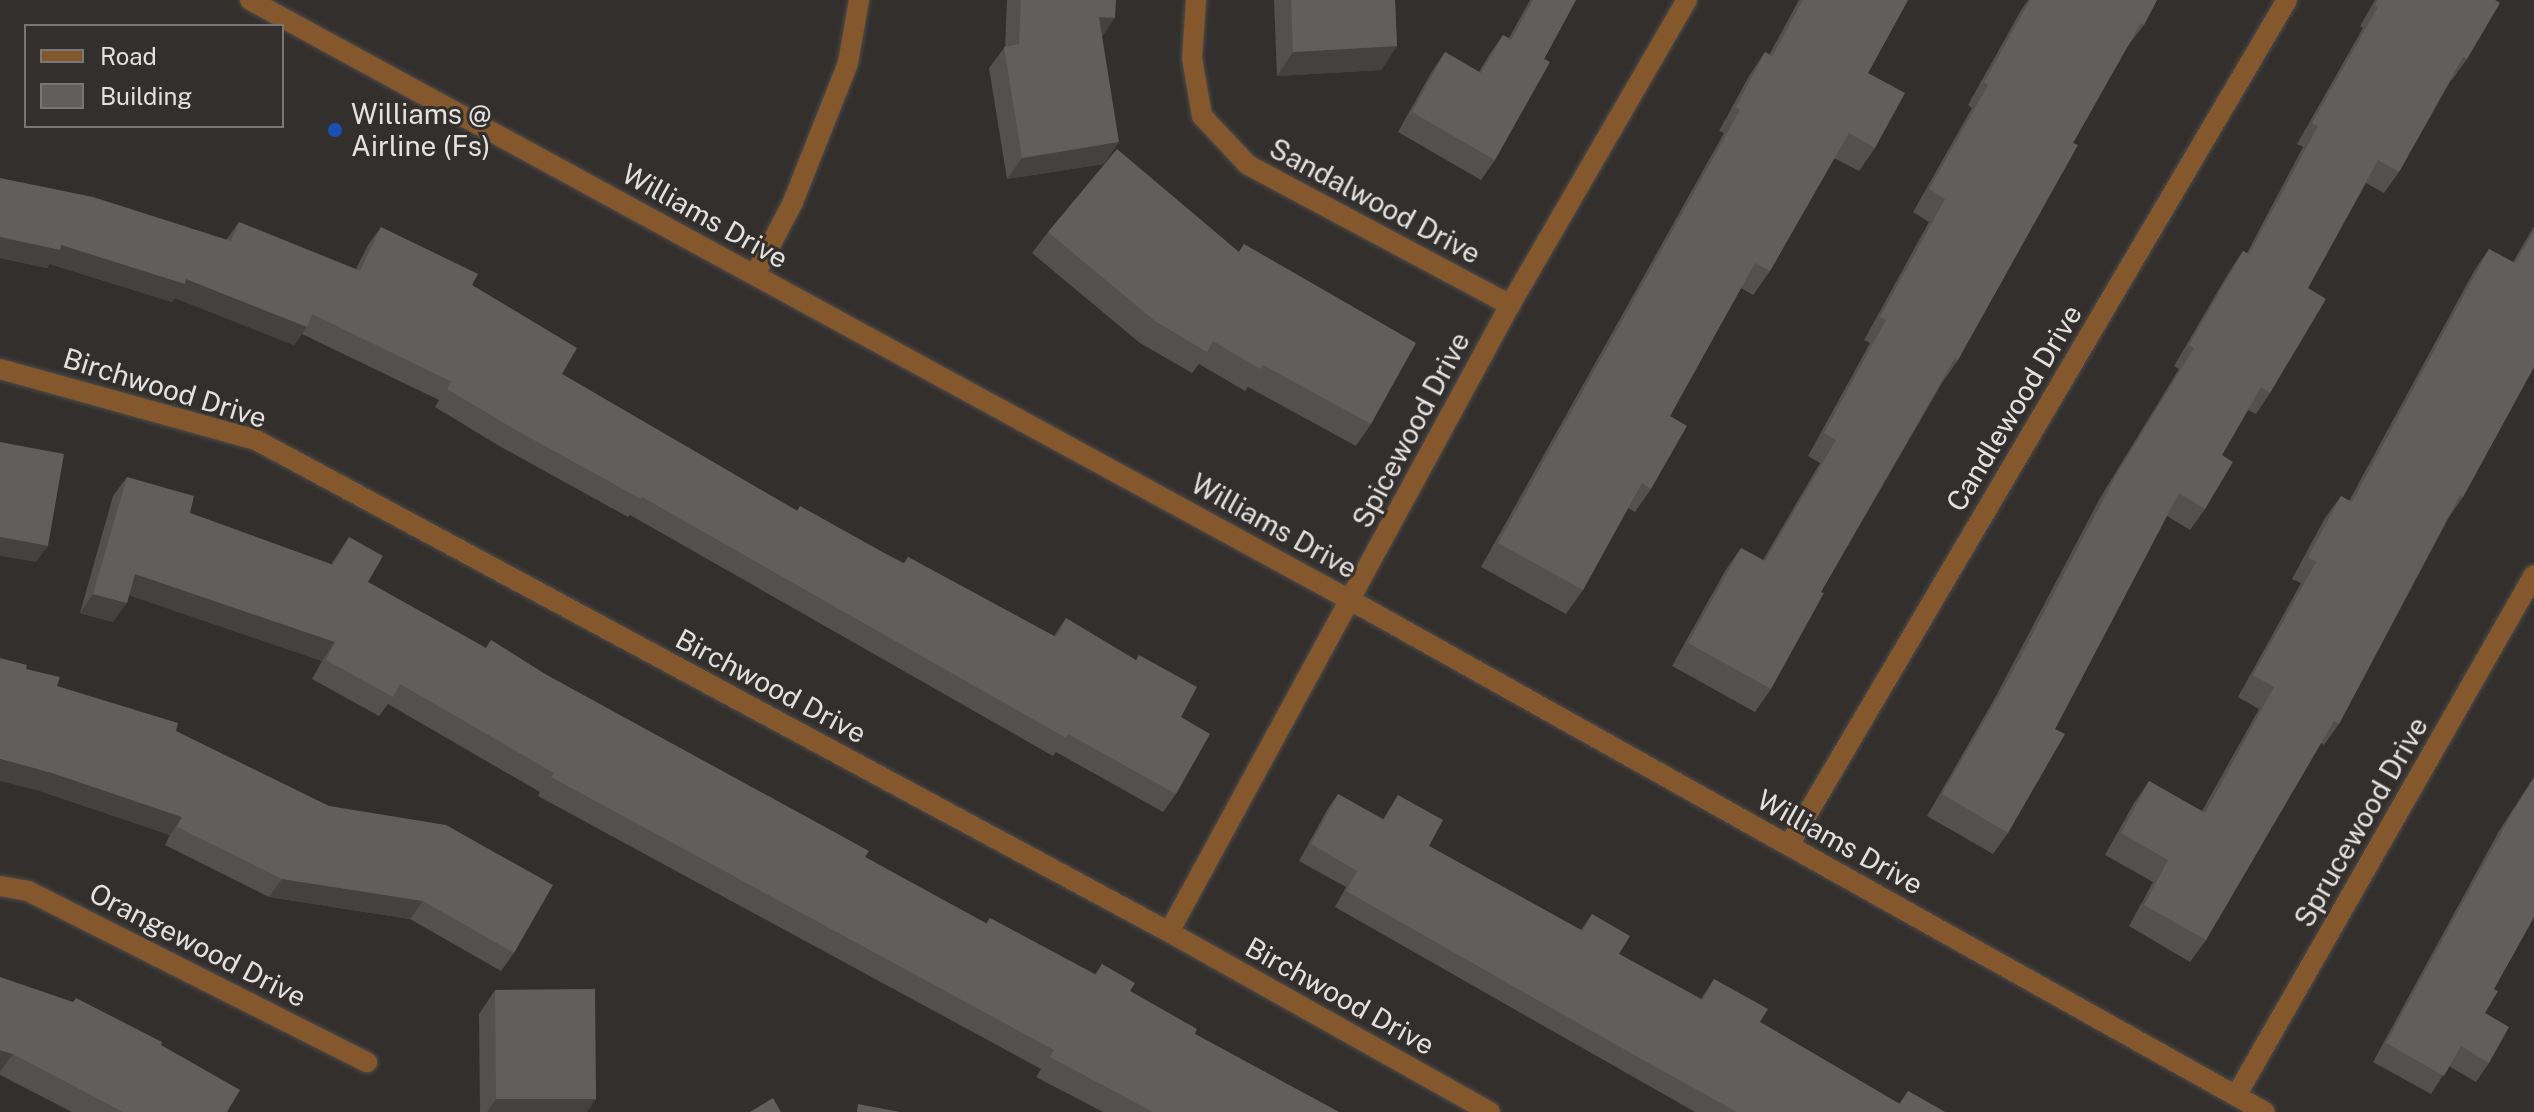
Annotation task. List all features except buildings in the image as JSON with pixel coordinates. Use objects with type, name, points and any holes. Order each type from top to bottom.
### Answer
[{"type":"street","name":"Williams Drive","points":[[250,0],[1352,601],[2265,1112]]},
{"type":"street","points":[[755,275],[793,202],[848,63],[859,0]]},
{"type":"street","name":"Sandalwood Drive","points":[[1196,0],[1192,58],[1202,116],[1248,165],[1510,305]]},
{"type":"street","name":"Spicewood Drive","points":[[1169,932],[1352,601],[1510,305],[1687,0]]},
{"type":"street","name":"Candlewood Drive","points":[[1789,845],[2287,0]]},
{"type":"street","name":"Birchwood Drive","points":[[0,369],[256,440],[1169,932],[1490,1112]]},
{"type":"street","name":"Sprucewood Drive","points":[[2236,1096],[2534,575]]},
{"type":"street","name":"Orangewood Drive","points":[[0,886],[28,891],[367,1062]]},
{"type":"place","name":"Williams @ Airline (Fs)","points":[[335,130]]}]
